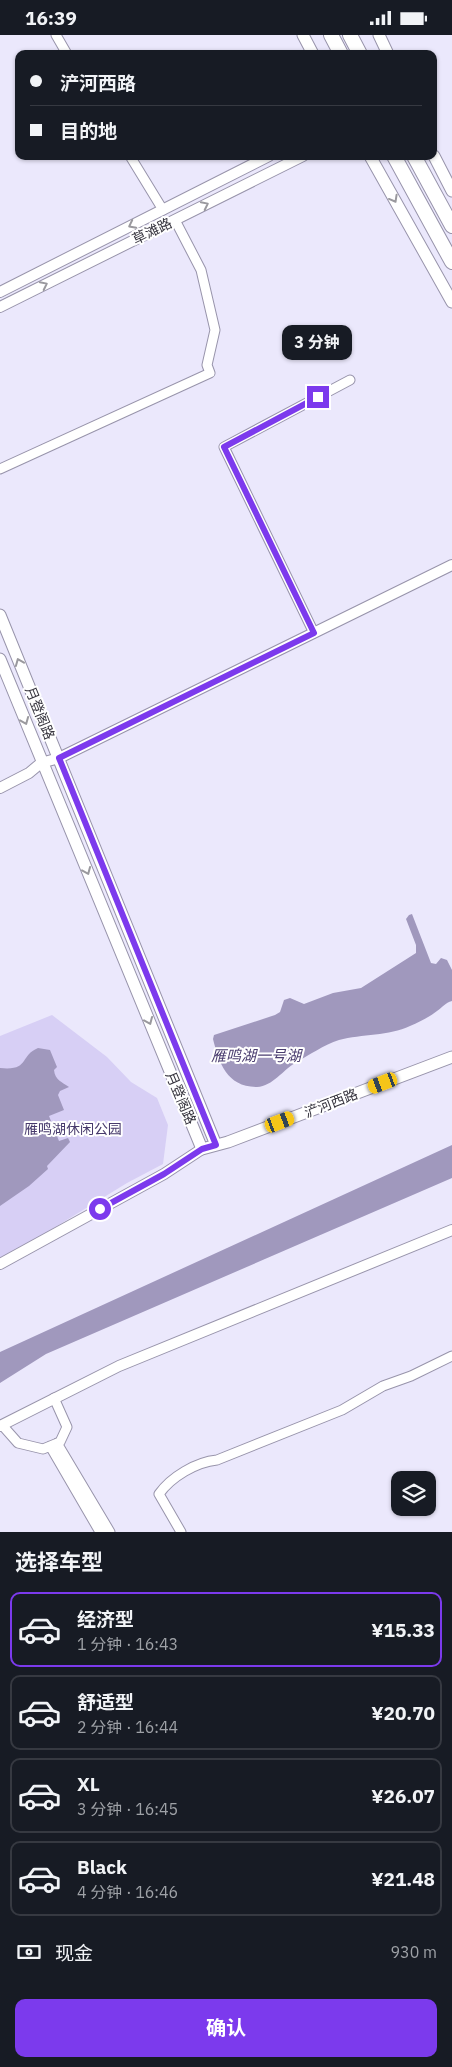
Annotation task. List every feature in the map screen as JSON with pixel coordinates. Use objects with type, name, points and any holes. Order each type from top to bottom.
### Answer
[{"type":"main road","points":[[303,35],[311,50]]},
{"type":"main road","points":[[331,35],[339,50]]},
{"type":"main road","points":[[350,35],[358,50]]},
{"type":"main road","points":[[378,35],[386,50]]},
{"type":"main road","points":[[372,160],[452,302]]},
{"type":"main road","points":[[396,160],[452,262]]},
{"type":"main road","points":[[416,160],[452,227]]},
{"type":"main road","points":[[436,160],[452,191]]},
{"type":"main road","name":"月登阁路","points":[[0,615],[216,1145]]},
{"type":"main road","name":"月登阁路","points":[[0,659],[202,1149]]},
{"type":"main road","name":"浐河西路","points":[[202,1149],[452,1057]]},
{"type":"street","points":[[56,35],[65,50]]},
{"type":"street","points":[[132,160],[163,210]]},
{"type":"street","name":"草滩路","points":[[0,291],[261,160]]},
{"type":"street","name":"草滩路","points":[[0,307],[295,160]]},
{"type":"street","points":[[0,469],[210,373],[207,365],[215,330],[201,271],[175,220]]},
{"type":"street","points":[[314,633],[224,447],[350,380]]},
{"type":"street","points":[[0,787],[29,773],[42,763],[59,758],[452,565]]},
{"type":"street","name":"浐河西路","points":[[0,1264],[164,1174],[202,1149]]},
{"type":"street","points":[[54,1398],[66,1427],[60,1442],[43,1449],[18,1443],[1,1425],[54,1398],[119,1366],[452,1230]]},
{"type":"street","points":[[181,1532],[158,1494],[166,1484],[204,1461],[217,1460],[342,1410],[383,1386],[411,1376],[452,1356]]},
{"type":"street","points":[[54,1445],[100,1532]]},
{"type":"street","points":[[54,1445],[110,1532]]},
{"type":"green space","name":"雁鸣湖休闲公园","points":[[52,1015],[107,1057],[131,1082],[157,1098],[168,1125],[163,1164],[127,1183],[0,1261],[0,1036]]},
{"type":"water","name":"雁鸣湖一号湖","points":[[412,914],[431,963],[436,964],[441,958],[447,960],[452,970],[452,1001],[424,1019],[402,1029],[339,1040],[295,1063],[273,1081],[263,1086],[247,1086],[231,1078],[218,1057],[213,1039],[214,1035],[275,1015],[280,1012],[284,1000],[290,998],[304,1004],[333,993],[361,988],[416,953],[416,945],[406,919]]},
{"type":"water","points":[[38,1048],[50,1050],[57,1067],[54,1070],[56,1076],[69,1087],[60,1091],[58,1095],[64,1110],[49,1116],[59,1141],[68,1138],[70,1142],[47,1166],[48,1169],[29,1186],[0,1206],[0,1068],[20,1065],[32,1051]]},
{"type":"water","points":[[452,1145],[452,1178],[46,1354],[0,1383],[0,1352]]},
{"type":"route","points":[[100,1209],[164,1174],[202,1149],[216,1145],[59,758],[314,633],[224,447],[318,397]]}]
